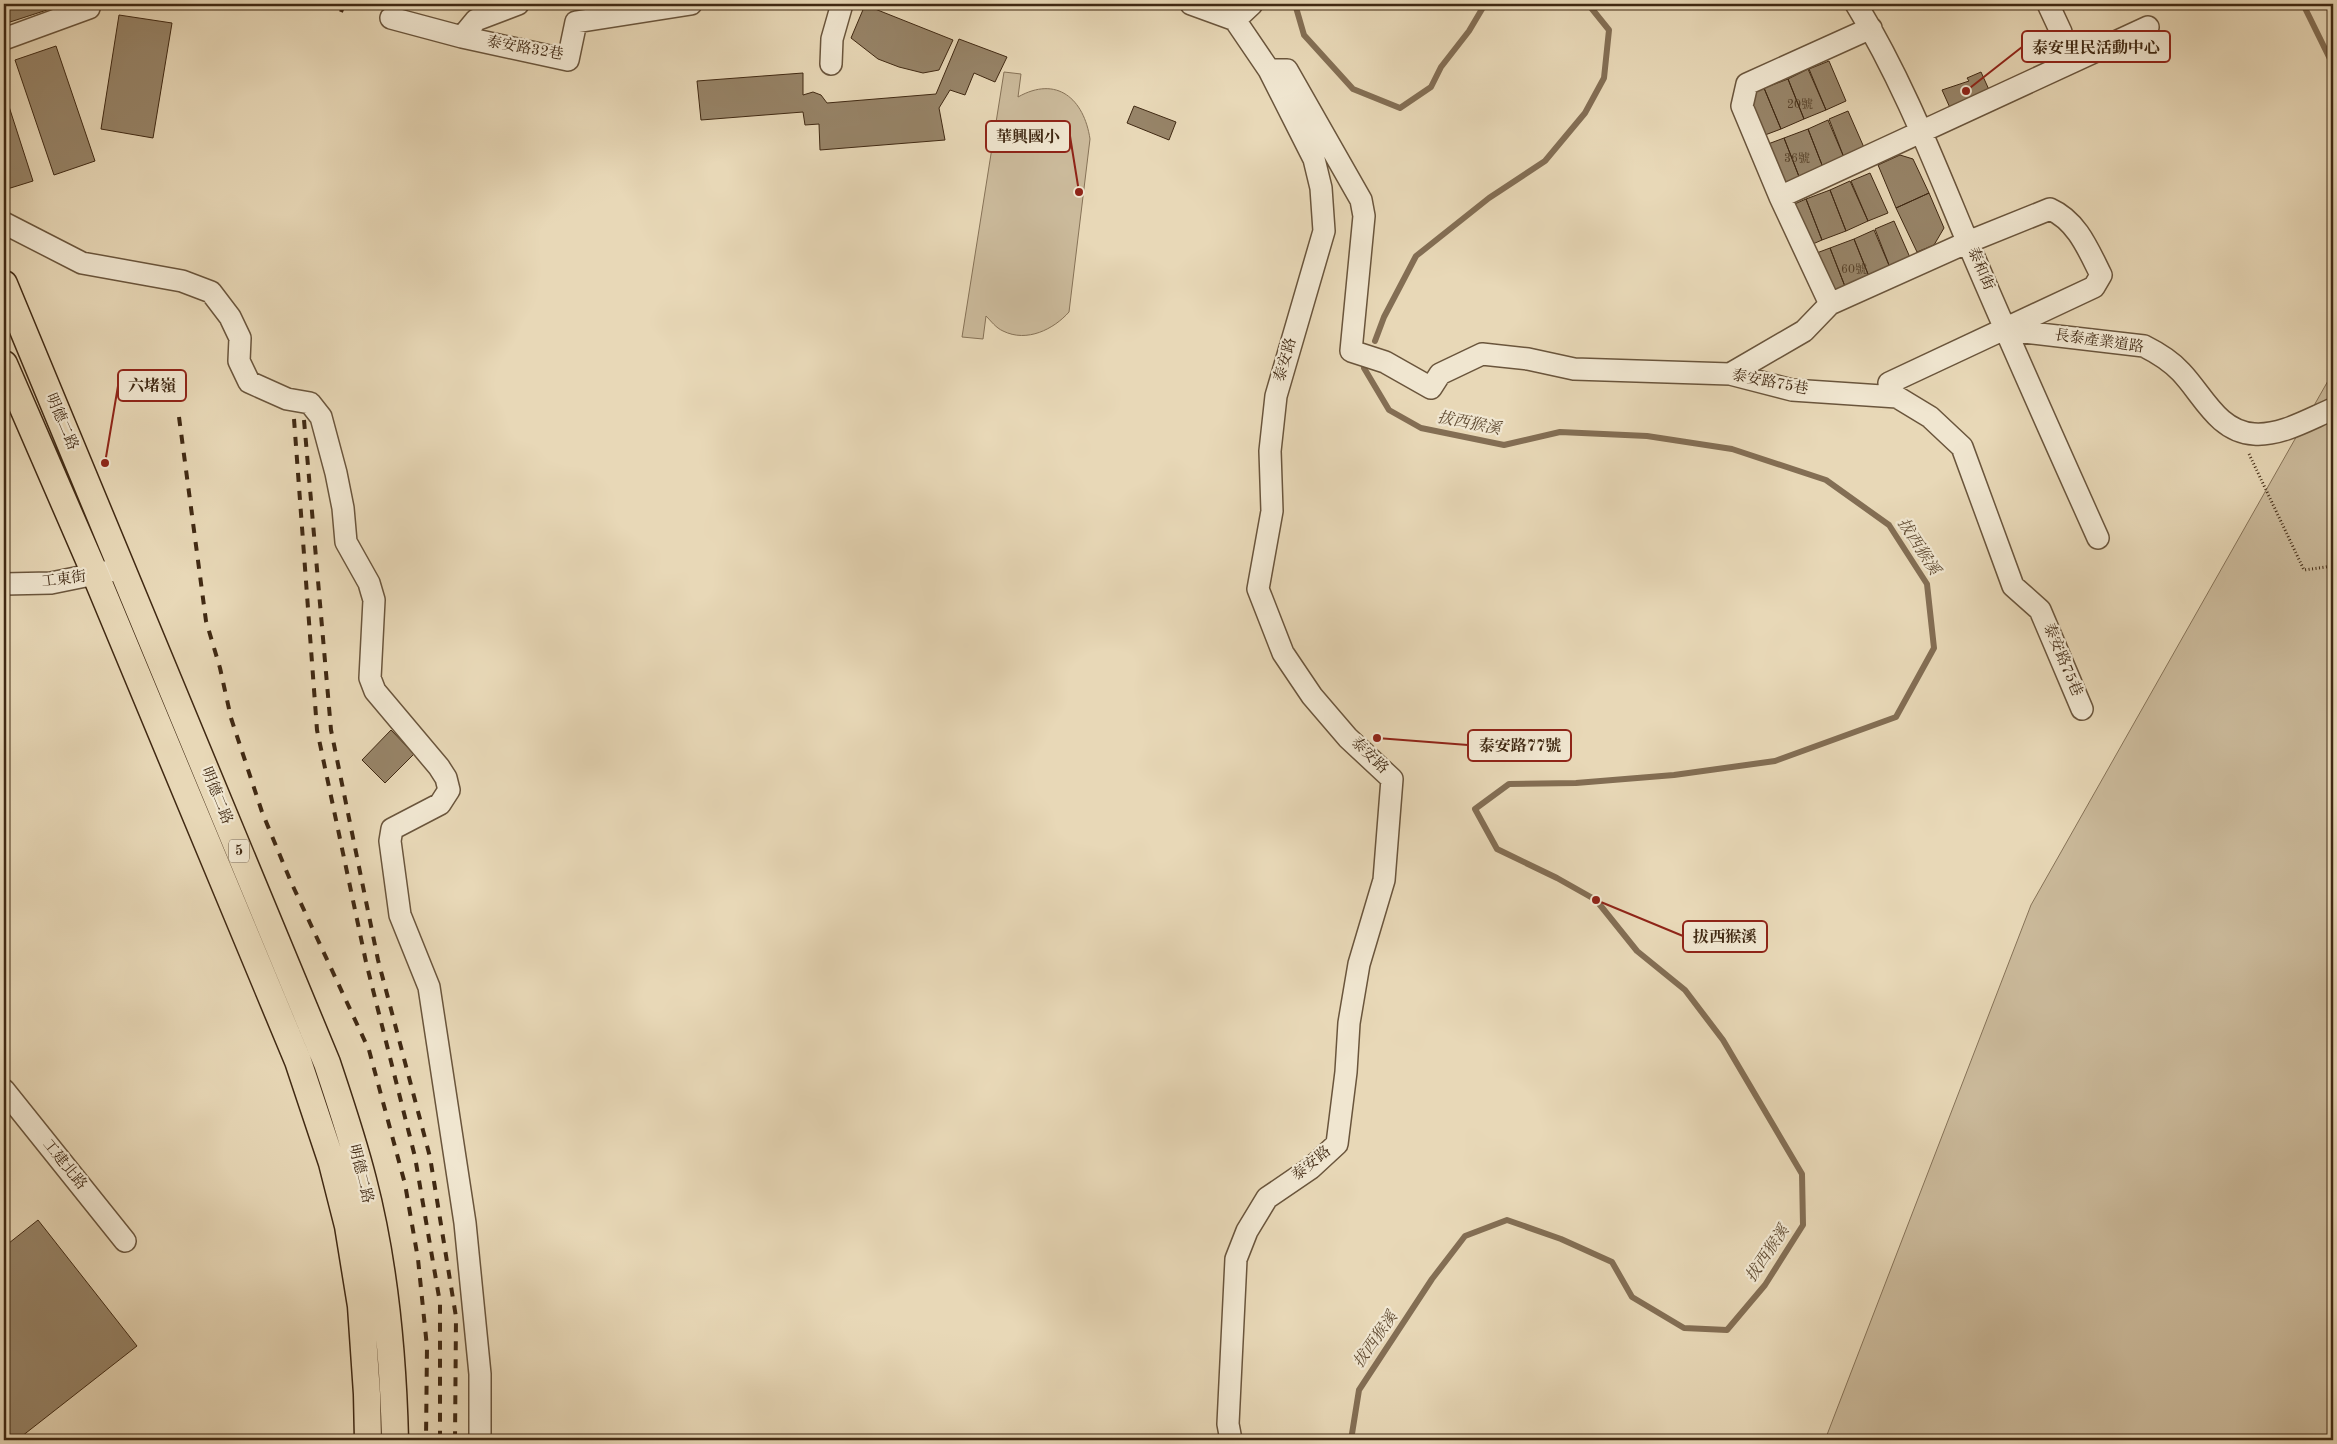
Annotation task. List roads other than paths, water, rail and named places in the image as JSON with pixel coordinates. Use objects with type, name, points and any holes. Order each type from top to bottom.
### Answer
[{"type":"main road","name":"明德二路","points":[[4,284],[327,1063],[364,1182],[377,1249],[389,1342],[395,1440]]},
{"type":"main road","name":"明德二路","points":[[4,364],[96,576],[298,1061],[332,1163],[348,1226],[361,1306],[368,1440]]},
{"type":"street","points":[[4,39],[89,8],[90,4]]},
{"type":"street","points":[[462,37],[476,20],[518,4]]},
{"type":"street","name":"泰安路32巷","points":[[392,18],[462,37],[568,60],[576,22],[691,4]]},
{"type":"street","points":[[830,64],[832,39],[842,4]]},
{"type":"street","points":[[1191,4],[1234,20],[1252,4]]},
{"type":"street","name":"泰和街","points":[[1856,4],[1871,28],[1921,131],[2098,538]]},
{"type":"street","points":[[2048,4],[2061,32],[2064,65]]},
{"type":"street","name":"泰安路","points":[[1231,1440],[1228,1424],[1236,1259],[1246,1231],[1267,1198],[1311,1168],[1337,1144],[1346,1072],[1348,1023],[1359,964],[1384,880],[1392,779],[1348,738],[1312,696],[1283,654],[1258,589],[1272,511],[1270,452],[1276,396],[1324,231],[1321,188],[1314,159],[1269,70],[1234,20]]},
{"type":"street","points":[[1780,197],[2148,27]]},
{"type":"street","points":[[1830,304],[1780,197],[1742,106],[1747,84],[1871,28]]},
{"type":"street","name":"泰安路75巷","points":[[1269,70],[1287,70],[1360,200],[1364,216],[1351,351],[1385,362],[1431,388],[1440,374],[1482,354],[1528,359],[1574,369],[1730,374],[1792,390],[1897,397],[1930,417],[1962,447],[2013,586],[2040,610],[2082,709]]},
{"type":"street","points":[[1730,374],[1804,331],[1830,304],[1968,242],[2050,209],[2063,215],[2082,237],[2101,275],[2094,287],[2006,330],[1889,383]]},
{"type":"street","points":[[4,223],[82,262],[182,281],[211,292],[230,317],[240,338],[239,361],[249,382],[287,399],[310,403],[321,417],[344,508],[346,542],[369,582],[374,600],[370,678],[375,691],[439,767],[446,778],[449,790],[440,804],[392,828],[390,841],[400,915],[429,987],[465,1222],[480,1374],[480,1440]]},
{"type":"street","name":"長泰產業道路","points":[[2006,330],[2144,346],[2164,356],[2182,372],[2216,416],[2238,431],[2254,434],[2282,430],[2333,409]]},
{"type":"street","name":"工東街","points":[[4,584],[50,584],[96,576],[122,568]]},
{"type":"street","name":"工建北路","points":[[4,1090],[125,1241]]},
{"type":"waterway","name":"拔西猴溪","points":[[1295,4],[1304,35],[1353,89],[1400,108],[1431,87],[1441,67],[1469,31],[1485,4]]},
{"type":"waterway","name":"拔西猴溪","points":[[1375,341],[1384,317],[1416,256],[1489,198],[1545,161],[1585,113],[1604,78],[1609,30],[1588,4]]},
{"type":"waterway","points":[[2303,4],[2333,65]]},
{"type":"waterway","name":"拔西猴溪","points":[[1351,1440],[1359,1390],[1432,1279],[1465,1236],[1507,1220],[1561,1239],[1612,1262],[1632,1297],[1684,1328],[1727,1330],[1765,1285],[1803,1225],[1802,1174],[1723,1040],[1685,990],[1637,951],[1596,900],[1557,878],[1497,849],[1475,809],[1509,784],[1576,783],[1674,775],[1775,761],[1896,717],[1934,648],[1927,584],[1889,525],[1826,480],[1732,449],[1647,436],[1560,432],[1504,445],[1421,428],[1389,410],[1364,368]]},
{"type":"railway","points":[[331,8],[332,4]]},
{"type":"railway","points":[[341,12],[344,4]]},
{"type":"railway","points":[[179,417],[206,621],[220,668],[231,718],[262,812],[291,882],[369,1050],[405,1184],[418,1259],[427,1347],[426,1440]]},
{"type":"railway","points":[[294,419],[317,730],[366,962],[415,1157],[440,1303],[440,1440]]},
{"type":"railway","points":[[304,420],[331,730],[378,960],[430,1157],[456,1317],[455,1440]]},
{"type":"place","name":"泰安里民活動中心","points":[[1966,91]]},
{"type":"place","name":"華興國小","points":[[1079,192]]},
{"type":"place","name":"六堵嶺","points":[[105,463]]},
{"type":"place","name":"泰安路77號","points":[[1377,738]]},
{"type":"place","name":"拔西猴溪","points":[[1596,900]]}]
